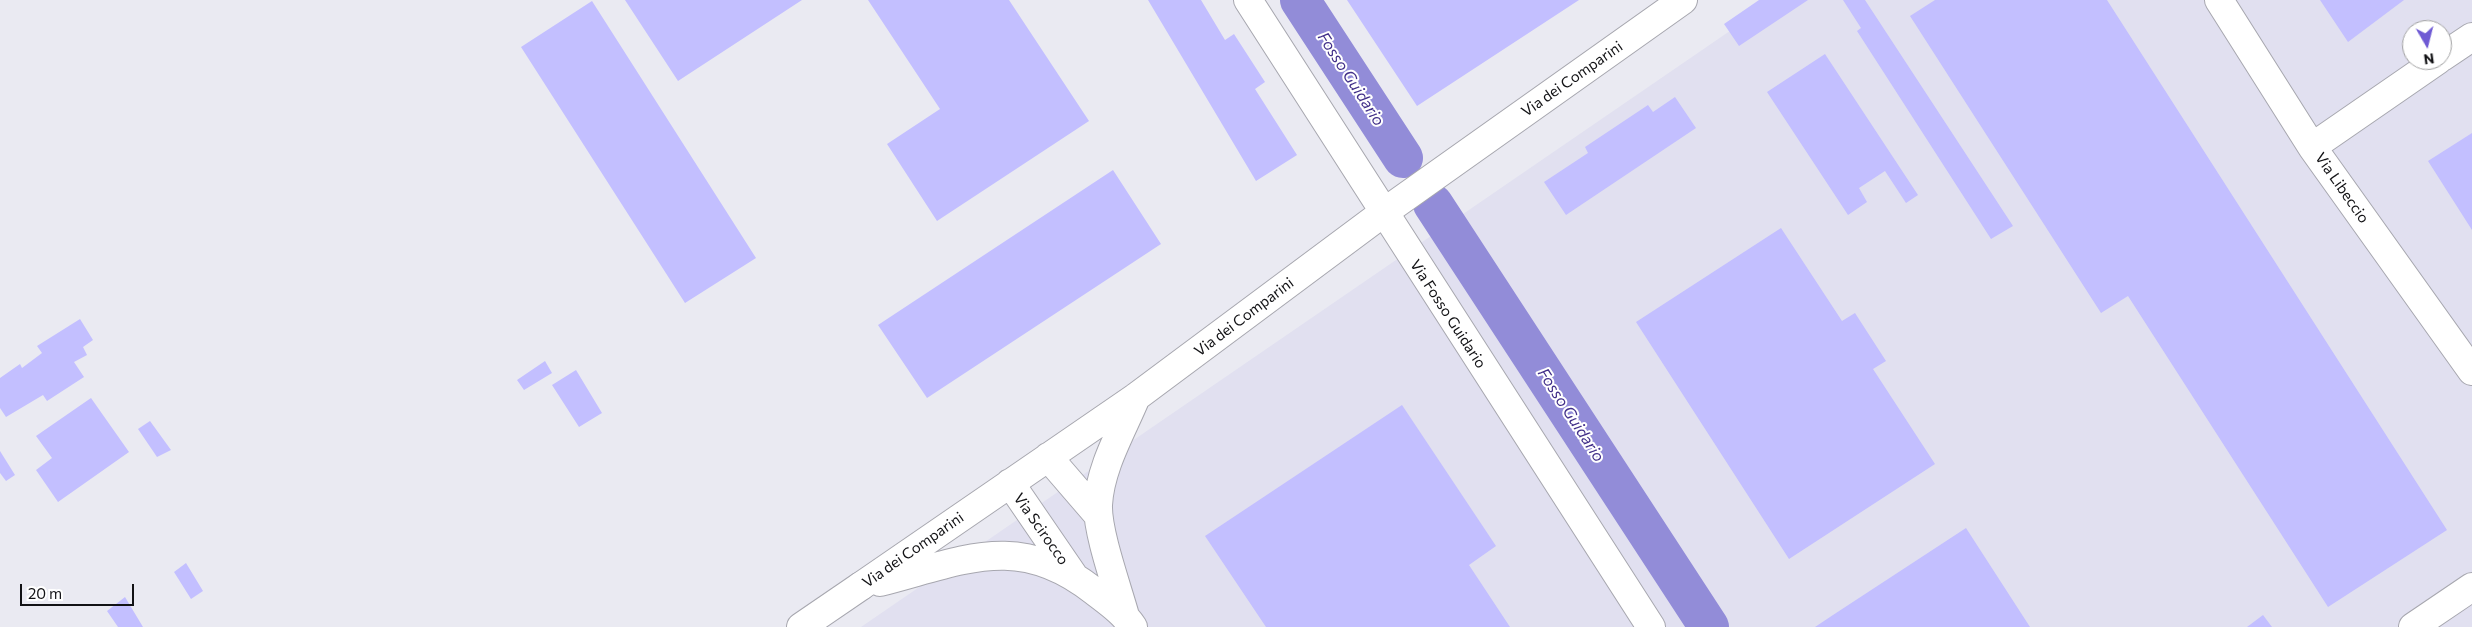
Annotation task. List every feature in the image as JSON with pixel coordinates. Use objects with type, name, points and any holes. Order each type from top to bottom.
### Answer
[{"type":"street","name":"Via Fosso Guidario","points":[[1248,0],[1650,627]]},
{"type":"street","name":"Via dei Comparini","points":[[801,627],[1136,397],[1383,213],[1683,0]]},
{"type":"street","name":"Via Libeccio","points":[[2219,0],[2312,147],[2472,371]]},
{"type":"street","points":[[2452,50],[2472,37]]},
{"type":"street","points":[[2312,147],[2424,70]]},
{"type":"street","name":"Via Scirocco","points":[[1098,515],[1104,475],[1136,397]]},
{"type":"street","name":"Via Scirocco","points":[[1048,457],[1098,515],[1129,621]]},
{"type":"street","name":"Via Scirocco","points":[[1010,483],[1073,574],[1129,621]]},
{"type":"street","name":"Via Scirocco","points":[[861,586],[940,565],[997,555],[1018,555],[1043,562],[1073,574]]},
{"type":"street","points":[[2413,627],[2472,587]]},
{"type":"shaded area","points":[[1775,0],[2472,0],[2472,627],[861,627]]},
{"type":"building","points":[[625,0],[802,0],[678,81]]},
{"type":"building","points":[[868,0],[1009,0],[1089,121],[937,221],[887,144],[940,109]]},
{"type":"building","points":[[1148,0],[1201,0],[1225,40],[1234,34],[1265,82],[1255,89],[1297,155],[1256,181]]},
{"type":"building","points":[[1347,0],[1579,0],[1417,106]]},
{"type":"building","points":[[1759,0],[1808,0],[1739,46],[1724,24]]},
{"type":"building","points":[[1843,0],[1865,0],[2013,226],[1991,239],[1857,31],[1861,28]]},
{"type":"building","points":[[1935,0],[2107,0],[2447,530],[2328,607],[2128,296],[2101,313],[1910,16]]},
{"type":"building","points":[[2320,0],[2404,0],[2348,42]]},
{"type":"building","points":[[592,1],[756,258],[685,303],[521,47]]},
{"type":"building","points":[[1825,54],[1918,195],[1906,203],[1885,171],[1859,188],[1867,202],[1848,215],[1767,92]]},
{"type":"building","points":[[1675,97],[1696,128],[1566,215],[1544,182],[1588,153],[1585,147],[1648,105],[1653,112]]},
{"type":"building","points":[[2472,133],[2472,230],[2428,161]]},
{"type":"building","points":[[1113,170],[1161,244],[927,398],[878,325]]},
{"type":"building","points":[[1781,228],[1842,321],[1855,313],[1886,361],[1873,369],[1935,464],[1789,559],[1636,322]]},
{"type":"building","points":[[80,319],[93,340],[83,347],[87,355],[74,362],[84,377],[47,401],[43,395],[6,417],[0,408],[0,378],[20,364],[22,368],[42,353],[37,346]]},
{"type":"building","points":[[545,361],[552,373],[524,390],[517,380]]},
{"type":"building","points":[[576,370],[602,413],[579,427],[552,385]]},
{"type":"building","points":[[91,398],[129,452],[58,502],[36,470],[52,458],[36,436]]},
{"type":"building","points":[[1402,405],[1496,546],[1469,565],[1510,627],[1266,627],[1205,536]]},
{"type":"building","points":[[150,421],[171,450],[157,457],[138,429]]},
{"type":"building","points":[[0,451],[15,475],[6,481],[0,473]]},
{"type":"building","points":[[1966,528],[2030,627],[1815,627],[1833,615]]},
{"type":"building","points":[[186,563],[203,591],[191,599],[174,572]]},
{"type":"building","points":[[125,597],[143,627],[118,627],[107,611]]},
{"type":"building","points":[[2263,615],[2272,627],[2247,627]]},
{"type":"waterway","name":"Fosso Guidario","points":[[1300,0],[1403,158]]},
{"type":"waterway","name":"Fosso Guidario","points":[[1433,204],[1709,627]]}]
